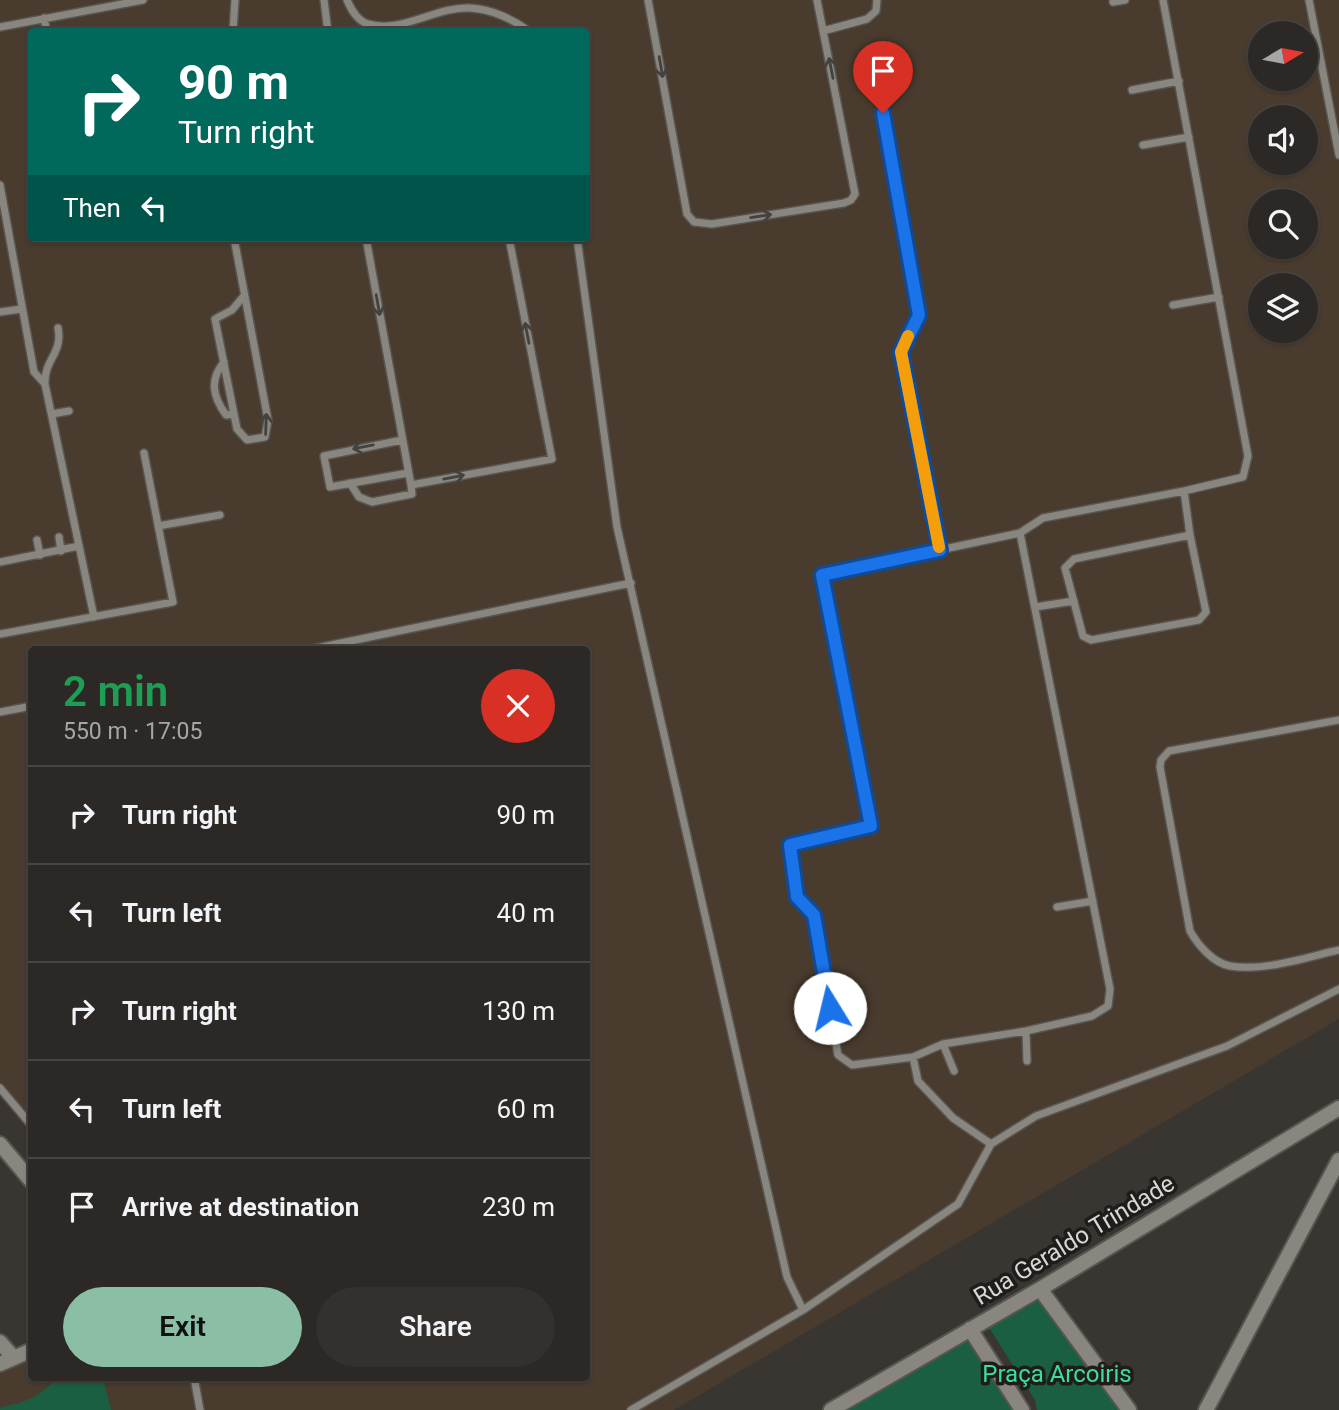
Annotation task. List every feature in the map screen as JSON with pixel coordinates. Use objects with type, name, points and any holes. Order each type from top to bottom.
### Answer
[{"type":"street","name":"Rua Geraldo Trindade","points":[[831,1410],[1040,1289],[1339,1108]]},
{"type":"street","points":[[0,1144],[28,1177]]},
{"type":"street","points":[[1206,1410],[1339,1160]]},
{"type":"street","points":[[1040,1289],[1129,1410]]},
{"type":"street","points":[[970,1329],[1022,1410]]},
{"type":"street","points":[[0,1342],[7,1361],[28,1352]]},
{"type":"lane","points":[[0,27],[143,0]]},
{"type":"lane","points":[[233,28],[235,0]]},
{"type":"lane","points":[[324,0],[328,28]]},
{"type":"lane","points":[[347,0],[353,12],[366,24],[389,25],[436,12],[470,8],[492,13],[525,28]]},
{"type":"lane","points":[[648,0],[687,214],[694,222],[712,224],[844,203],[851,200],[855,194],[817,0]]},
{"type":"lane","points":[[823,31],[867,19],[876,11],[878,1],[889,0]]},
{"type":"lane","points":[[1114,2],[1125,0]]},
{"type":"lane","points":[[1020,533],[1110,989],[1108,1006],[1092,1016],[1026,1031],[943,1044],[913,1056],[852,1065],[838,1055],[814,915],[797,897],[790,845],[871,826],[822,575],[1020,533],[1043,518],[1243,477],[1248,456],[1163,0]]},
{"type":"lane","points":[[1309,0],[1339,155]]},
{"type":"lane","points":[[44,18],[46,28]]},
{"type":"lane","points":[[874,62],[919,315],[901,352],[940,550]]},
{"type":"lane","points":[[1132,90],[1179,81]]},
{"type":"lane","points":[[1143,145],[1189,137]]},
{"type":"lane","points":[[0,185],[4,229],[34,372],[44,384]]},
{"type":"lane","points":[[235,242],[268,420],[265,436],[247,440],[237,429],[215,319],[232,310],[243,297]]},
{"type":"lane","points":[[350,483],[359,497],[372,502],[412,494],[367,242]]},
{"type":"lane","points":[[411,485],[552,459],[510,242]]},
{"type":"lane","points":[[578,242],[617,527],[787,1277],[803,1310]]},
{"type":"lane","points":[[1172,305],[1219,297]]},
{"type":"lane","points":[[0,312],[21,309]]},
{"type":"lane","points":[[58,328],[61,341],[45,369],[44,384],[94,617]]},
{"type":"lane","points":[[224,362],[216,372],[213,386],[219,405],[226,415],[234,414]]},
{"type":"lane","points":[[52,414],[69,411]]},
{"type":"lane","points":[[402,440],[325,455],[327,471],[330,487],[408,473]]},
{"type":"lane","points":[[0,632],[173,602],[144,453]]},
{"type":"lane","points":[[1184,491],[1206,612],[1199,620],[1091,640],[1083,636],[1065,568],[1074,559],[1190,535]]},
{"type":"lane","points":[[158,526],[220,515]]},
{"type":"lane","points":[[58,537],[61,551]]},
{"type":"lane","points":[[37,540],[40,555]]},
{"type":"lane","points":[[0,562],[79,546]]},
{"type":"lane","points":[[326,646],[631,583]]},
{"type":"lane","points":[[1035,607],[1074,601]]},
{"type":"lane","points":[[0,712],[28,707]]},
{"type":"lane","points":[[1339,720],[1169,751],[1161,760],[1160,767],[1190,931],[1196,942],[1217,961],[1230,966],[1258,967],[1339,950]]},
{"type":"lane","points":[[1057,907],[1093,901]]},
{"type":"lane","points":[[631,1410],[803,1310],[958,1204],[991,1144],[1036,1116],[1227,1046],[1339,989]]},
{"type":"lane","points":[[1026,1031],[1027,1060]]},
{"type":"lane","points":[[943,1044],[954,1071]]},
{"type":"lane","points":[[913,1056],[918,1081],[953,1118],[991,1144]]},
{"type":"lane","points":[[0,1088],[28,1121]]},
{"type":"lane","points":[[195,1381],[200,1410]]},
{"type":"shaded area","points":[[0,0],[1339,0],[1339,1019],[674,1410],[0,1410],[0,1367],[28,1353],[28,1381],[590,1381],[590,646],[28,646],[28,1129],[0,1096]]},
{"type":"green space","name":"Praça Arcoiris","points":[[1042,1300],[1123,1410],[1037,1410],[1035,1400],[981,1315]]},
{"type":"green space","points":[[968,1340],[1012,1410],[840,1410]]},
{"type":"green space","points":[[55,1381],[102,1381],[111,1410],[0,1410],[1,1407],[19,1403]]},
{"type":"slow traffic","points":[[908,336],[901,352],[939,547]]},
{"type":"route","points":[[830,1008],[814,915],[797,897],[790,845],[871,826],[822,575],[940,550],[901,352],[919,315],[883,113]]}]
